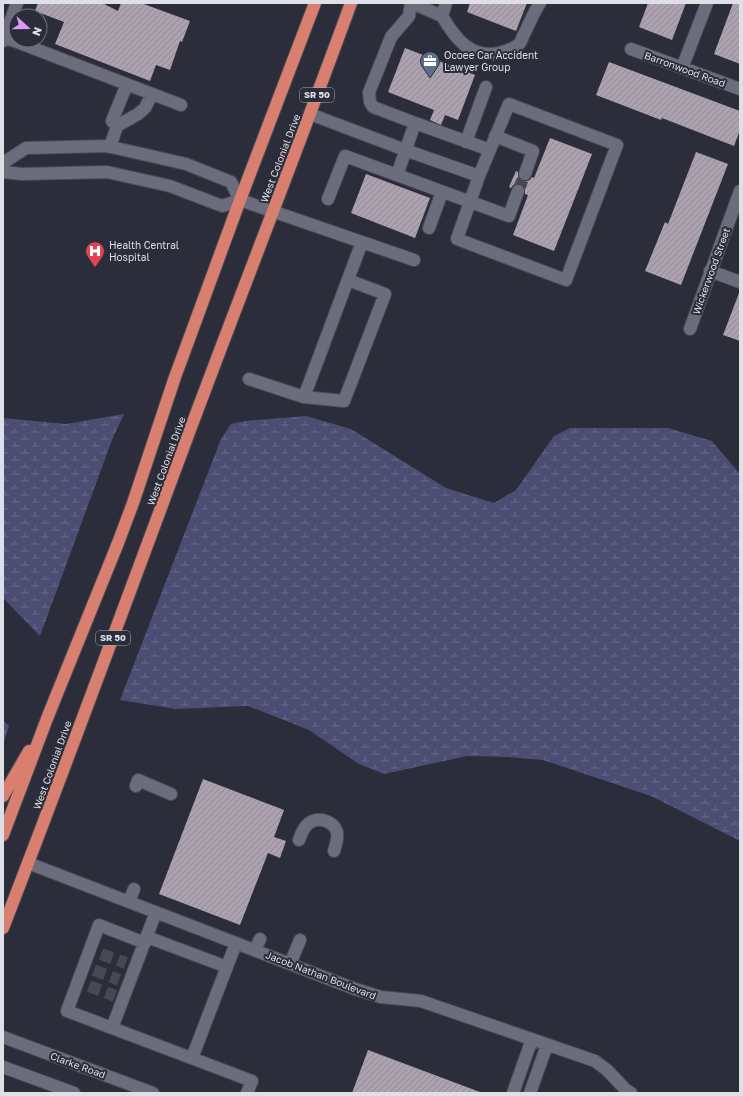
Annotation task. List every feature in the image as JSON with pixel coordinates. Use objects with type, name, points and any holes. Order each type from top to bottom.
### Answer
[{"type":"highway","name":"West Colonial Drive","points":[[3,835],[48,716],[130,509],[175,377],[315,3]]},
{"type":"highway","name":"West Colonial Drive","points":[[3,928],[351,3]]},
{"type":"highway","points":[[3,796],[48,716]]},
{"type":"street","points":[[17,3],[6,23],[4,39],[182,105]]},
{"type":"street","points":[[490,150],[373,107],[370,102],[369,92],[391,37],[410,16],[411,3],[442,16],[458,40],[467,47],[474,51],[493,54],[511,49],[519,43],[540,3]]},
{"type":"street","points":[[442,16],[446,3]]},
{"type":"street","points":[[682,68],[707,3]]},
{"type":"street","name":"Barronwood Road","points":[[631,49],[740,89]]},
{"type":"street","points":[[117,126],[112,121],[127,84]]},
{"type":"street","points":[[466,142],[486,87]]},
{"type":"street","points":[[110,147],[117,126],[138,114],[145,108],[152,94]]},
{"type":"street","points":[[508,104],[618,145],[566,280],[457,239],[479,176],[490,150],[508,104]]},
{"type":"street","points":[[310,114],[404,150],[479,176]]},
{"type":"street","points":[[397,175],[404,150],[415,123]]},
{"type":"street","points":[[495,136],[533,151],[524,174]]},
{"type":"street","points":[[3,163],[26,148],[110,147],[186,164],[231,182],[240,200]]},
{"type":"street","points":[[328,199],[345,156],[509,216],[518,191]]},
{"type":"street","points":[[3,172],[22,174],[107,172],[170,186],[222,206],[240,200],[414,260]]},
{"type":"street","name":"Wickerwood Street","points":[[690,329],[740,191]]},
{"type":"street","points":[[429,228],[442,192]]},
{"type":"street","points":[[304,397],[362,242]]},
{"type":"street","points":[[710,271],[740,282]]},
{"type":"street","points":[[249,379],[304,397],[344,401],[385,294],[348,280]]},
{"type":"street","points":[[136,786],[138,780],[171,794]]},
{"type":"street","points":[[299,840],[302,832],[308,824],[315,820],[323,820],[334,826],[337,832],[334,851]]},
{"type":"street","name":"Jacob Nathan Boulevard","points":[[28,863],[290,964],[381,997],[421,1001],[594,1062],[608,1070],[626,1090],[631,1093]]},
{"type":"street","points":[[129,902],[134,889]]},
{"type":"street","points":[[112,1028],[124,982],[131,965],[146,940],[156,912]]},
{"type":"street","points":[[227,967],[99,925],[95,952],[83,984],[67,1010],[252,1081],[247,1093]]},
{"type":"street","points":[[255,950],[260,939]]},
{"type":"street","points":[[290,964],[300,940]]},
{"type":"street","points":[[192,1058],[236,943]]},
{"type":"street","name":"Clarke Road","points":[[3,1037],[153,1093]]},
{"type":"street","points":[[513,1093],[532,1039]]},
{"type":"street","points":[[530,1093],[547,1045]]},
{"type":"street","points":[[3,1067],[74,1093]]},
{"type":"green space","points":[[124,414],[112,440],[40,636],[3,598],[3,418],[66,424]]},
{"type":"green space","points":[[306,416],[351,429],[446,488],[494,503],[516,490],[554,436],[570,428],[668,428],[712,441],[740,474],[740,841],[651,796],[543,760],[467,756],[384,774],[359,764],[309,730],[248,706],[176,709],[120,700],[221,439],[231,424],[245,421]]},
{"type":"green space","points":[[3,720],[9,726],[3,745]]},
{"type":"building","points":[[38,3],[102,3],[118,11],[121,3],[141,3],[190,21],[182,42],[180,41],[170,70],[156,65],[150,81],[55,44],[64,22],[48,16],[48,8],[36,8]]},
{"type":"building","points":[[470,3],[527,3],[516,31],[467,12]]},
{"type":"building","points":[[648,3],[686,3],[672,40],[639,27]]},
{"type":"building","points":[[733,3],[740,3],[740,64],[714,54]]},
{"type":"building","points":[[405,48],[475,75],[458,120],[445,115],[441,125],[430,120],[434,110],[388,92]]},
{"type":"building","points":[[609,62],[740,111],[740,130],[734,146],[662,118],[661,120],[596,95]]},
{"type":"building","points":[[550,138],[592,154],[554,251],[513,235],[528,195],[525,194],[524,186],[521,184],[513,185],[511,188],[509,187],[516,171],[518,172],[519,179],[522,181],[530,180],[532,177],[534,178]]},
{"type":"building","points":[[696,152],[728,164],[681,285],[645,271],[665,222],[668,224]]},
{"type":"building","points":[[366,174],[430,198],[415,238],[351,213]]},
{"type":"building","points":[[739,293],[740,294],[740,341],[723,335]]},
{"type":"building","points":[[203,779],[284,810],[274,837],[286,841],[280,858],[268,853],[240,925],[159,894]]},
{"type":"building","points":[[368,1050],[480,1092],[352,1093]]},
{"type":"tunnel","points":[[518,191],[525,174]]},
{"type":"tunnel","points":[[101,954],[126,963]]},
{"type":"tunnel","points":[[94,970],[119,980]]},
{"type":"tunnel","points":[[89,986],[115,996]]},
{"type":"place","name":"Ocoee Car Accident Lawyer Group","points":[[430,78]]},
{"type":"place","name":"Health Central Hospital","points":[[95,268]]}]
